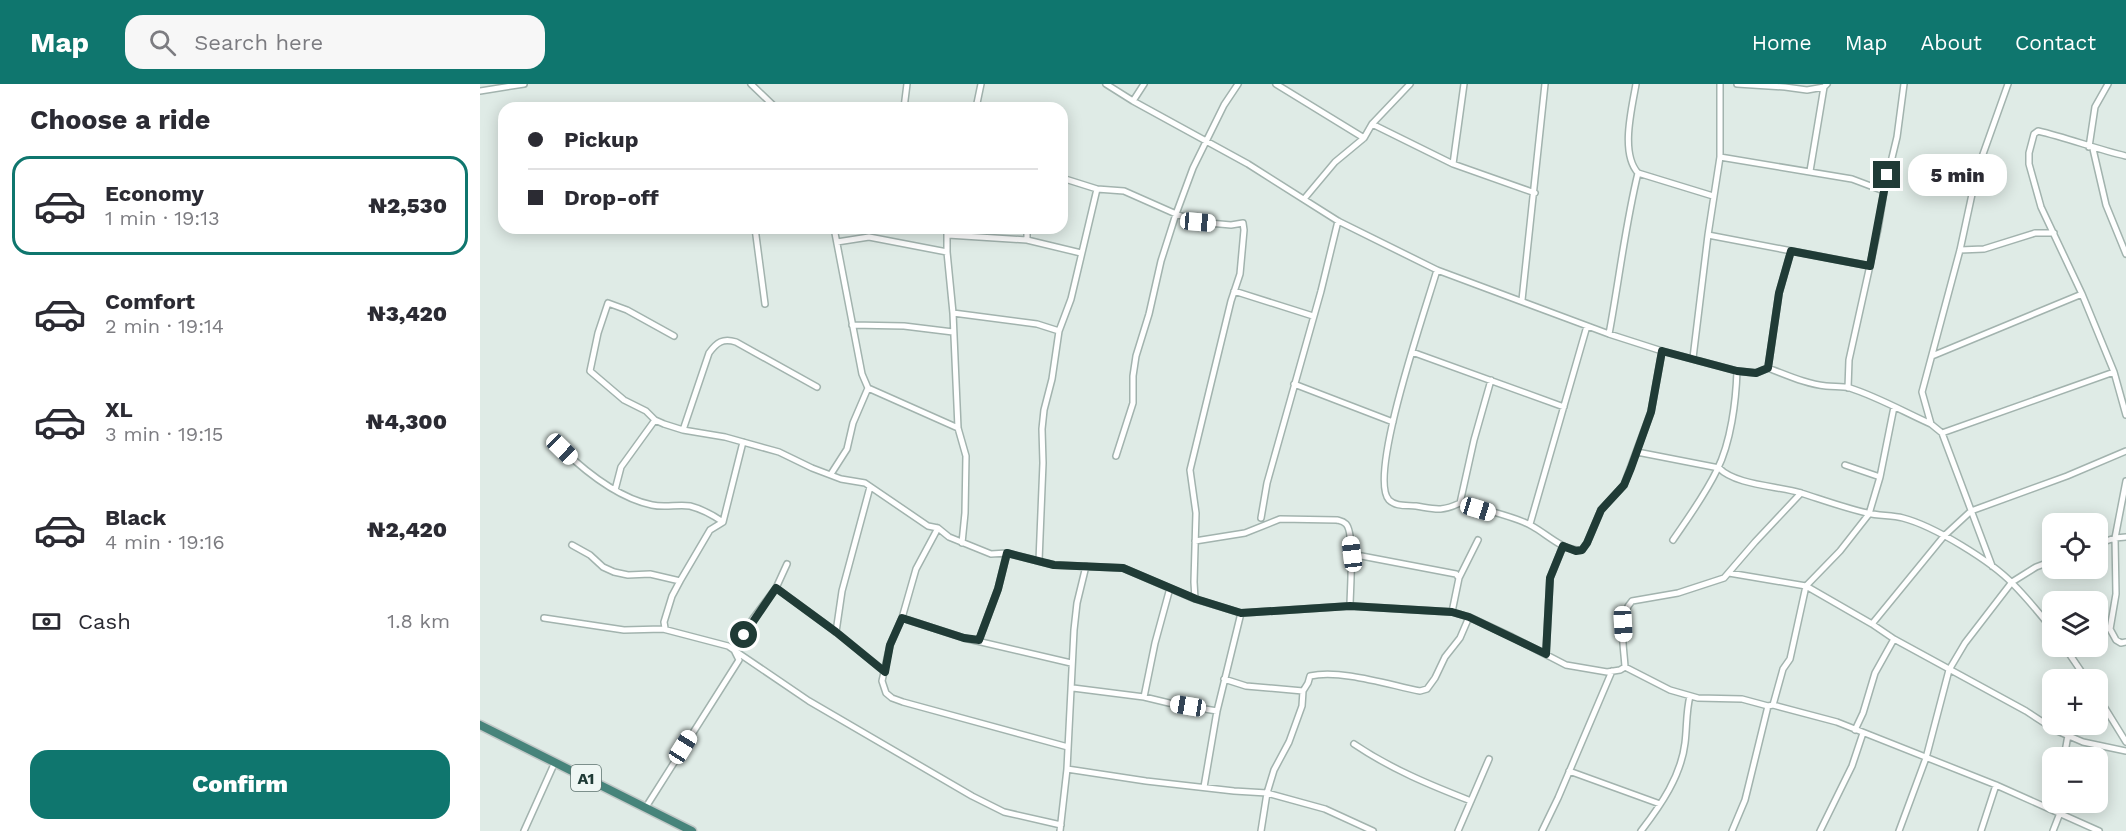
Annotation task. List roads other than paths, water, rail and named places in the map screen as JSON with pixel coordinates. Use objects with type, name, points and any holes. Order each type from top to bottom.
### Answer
[{"type":"highway","name":"A1","points":[[480,725],[692,831]]},
{"type":"street","points":[[480,91],[491,87],[524,84]]},
{"type":"street","points":[[751,84],[770,102]]},
{"type":"street","points":[[905,102],[908,84]]},
{"type":"street","points":[[977,102],[981,84]]},
{"type":"street","points":[[1106,84],[1248,164],[1338,221],[1437,270],[1609,334],[1662,351],[1737,371],[1756,373],[1768,368],[1800,381],[1848,387],[1880,398],[1931,424],[1942,433],[1992,566]]},
{"type":"street","points":[[1133,101],[1144,84]]},
{"type":"street","points":[[1116,456],[1133,403],[1136,356],[1176,214],[1186,185],[1206,142],[1224,105],[1238,84]]},
{"type":"street","points":[[1276,84],[1364,138]]},
{"type":"street","points":[[1304,199],[1335,162],[1364,138],[1372,124],[1410,84]]},
{"type":"street","points":[[1453,164],[1464,84]]},
{"type":"street","points":[[1522,300],[1545,84]]},
{"type":"street","points":[[1636,84],[1628,136],[1632,163],[1638,173],[1713,196]]},
{"type":"street","points":[[1693,358],[1720,157],[1720,84]]},
{"type":"street","points":[[1737,84],[1807,90],[1825,86],[1810,171]]},
{"type":"street","points":[[1848,387],[1849,360],[1897,137],[1904,84]]},
{"type":"street","points":[[1931,424],[1922,392],[1960,250],[1977,171],[2008,84]]},
{"type":"street","points":[[2108,84],[2095,108],[2091,148],[2106,205],[2126,254]]},
{"type":"street","points":[[1372,124],[1453,164],[1535,194]]},
{"type":"street","points":[[2126,156],[2091,148],[2038,131],[2034,134],[2029,153],[2029,164],[2041,207],[2082,294],[2114,372],[2126,415]]},
{"type":"street","points":[[1720,157],[1852,179],[1884,191]]},
{"type":"street","points":[[1609,334],[1638,173]]},
{"type":"street","points":[[1068,180],[1097,189],[1124,190],[1198,222],[1231,225],[1243,223],[1240,273],[1190,470],[1196,513],[1196,599]]},
{"type":"street","points":[[1039,561],[1042,429],[1059,331],[1071,299],[1097,189]]},
{"type":"street","points":[[1261,518],[1267,483],[1321,291],[1338,221]]},
{"type":"street","points":[[1960,250],[1984,249],[2035,233],[2054,233]]},
{"type":"street","points":[[756,234],[765,304]]},
{"type":"street","points":[[835,234],[862,374],[868,388],[958,428]]},
{"type":"street","points":[[1027,234],[1027,240]]},
{"type":"street","points":[[962,543],[966,456],[958,428],[953,313],[947,252],[948,235],[1027,240],[1081,253]]},
{"type":"street","points":[[1708,235],[1870,266]]},
{"type":"street","points":[[837,242],[870,237],[947,252]]},
{"type":"street","points":[[1768,368],[1779,293],[1791,251]]},
{"type":"street","points":[[1437,270],[1386,444],[1384,491],[1389,500],[1397,504],[1444,510],[1460,503],[1530,524],[1563,546],[1576,551],[1582,550],[1601,510],[1624,485],[1651,412],[1662,351]]},
{"type":"street","points":[[1234,291],[1313,316]]},
{"type":"street","points":[[1932,356],[2082,294]]},
{"type":"street","points":[[674,336],[627,310],[608,303],[598,333],[590,371],[624,400],[646,411],[655,420],[683,430],[726,437],[779,452],[841,479],[865,483],[928,526],[938,528],[949,537],[991,554],[1007,553],[1054,565],[1123,568],[1196,599],[1241,613],[1350,606],[1452,612],[1469,617],[1566,665],[1612,672],[1625,667],[1670,690],[1690,696],[1709,699],[1742,699],[1813,714],[2042,805]]},
{"type":"street","points":[[953,313],[1037,324],[1059,331]]},
{"type":"street","points":[[852,325],[904,326],[953,332]]},
{"type":"street","points":[[1530,524],[1587,326]]},
{"type":"street","points":[[683,430],[708,353],[716,342],[727,340],[736,342],[817,387]]},
{"type":"street","points":[[1413,352],[1564,407]]},
{"type":"street","points":[[1672,540],[1707,490],[1719,468],[1733,414],[1737,371]]},
{"type":"street","points":[[1942,433],[2114,372]]},
{"type":"street","points":[[1460,503],[1474,440],[1491,380]]},
{"type":"street","points":[[1294,384],[1393,422]]},
{"type":"street","points":[[831,474],[846,448],[853,423],[868,388]]},
{"type":"street","points":[[1732,831],[1745,800],[1783,669],[1790,659],[1806,586],[1840,551],[1869,514],[1880,477],[1894,407]]},
{"type":"street","points":[[615,490],[621,467],[655,420]]},
{"type":"street","points":[[663,628],[665,628],[664,622],[672,596],[680,581],[710,530],[723,522],[743,442]]},
{"type":"street","points":[[562,449],[584,470],[615,490],[640,502],[655,506],[688,506],[707,512],[723,522]]},
{"type":"street","points":[[1872,624],[1944,536],[1971,511],[2067,476],[2126,451]]},
{"type":"street","points":[[1637,452],[1719,468],[1724,473],[1740,479],[1801,493],[1869,514],[1902,517],[1944,536],[1992,566],[2012,582],[2042,617]]},
{"type":"street","points":[[1845,465],[1880,477]]},
{"type":"street","points":[[2126,481],[2115,538],[2116,594],[2110,629],[2116,640],[2121,643],[2126,642]]},
{"type":"street","points":[[836,632],[842,591],[870,487]]},
{"type":"street","points":[[1625,667],[1623,624],[1627,606],[1632,601],[1678,593],[1718,581],[1729,573],[1801,493]]},
{"type":"street","points":[[1195,541],[1245,533],[1280,519],[1345,522],[1348,527],[1352,554],[1350,606]]},
{"type":"street","points":[[938,528],[916,569],[902,618],[890,645],[882,681],[886,693],[903,702],[1068,747]]},
{"type":"street","points":[[2108,540],[2126,537]]},
{"type":"street","points":[[1452,612],[1459,578],[1478,540]]},
{"type":"street","points":[[572,545],[614,572],[628,575],[650,574],[680,581]]},
{"type":"street","points":[[1546,654],[1550,578],[1563,546]]},
{"type":"street","points":[[979,640],[998,589],[1007,553]]},
{"type":"street","points":[[1352,554],[1456,574],[1459,578]]},
{"type":"street","points":[[735,650],[752,620],[776,588],[786,564]]},
{"type":"street","points":[[1899,831],[1926,758],[1949,670],[1965,643],[2012,582],[2042,565]]},
{"type":"street","points":[[543,618],[624,630],[663,628],[728,646],[809,701],[972,796],[1004,812],[1060,828],[1067,769],[1072,688],[1071,663],[1077,603],[1086,566]]},
{"type":"street","points":[[1729,573],[1806,586],[1894,639],[2042,721]]},
{"type":"street","points":[[776,588],[885,672]]},
{"type":"street","points":[[1144,697],[1155,643],[1170,588]]},
{"type":"street","points":[[1204,787],[1217,711],[1241,613]]},
{"type":"street","points":[[1261,831],[1267,793],[1274,770],[1289,742],[1302,706],[1302,691],[1310,676],[1324,674],[1347,676],[1420,691],[1427,689],[1445,657],[1460,638],[1469,617]]},
{"type":"street","points":[[902,618],[964,638],[1071,663]]},
{"type":"street","points":[[1855,730],[1863,713],[1875,673],[1894,639]]},
{"type":"street","points":[[646,807],[739,660],[735,650]]},
{"type":"street","points":[[1542,831],[1612,672]]},
{"type":"street","points":[[1224,679],[1246,686],[1302,691]]},
{"type":"street","points":[[1072,688],[1144,697],[1217,711]]},
{"type":"street","points":[[1641,831],[1675,780],[1683,758],[1686,711],[1690,696]]},
{"type":"street","points":[[2108,713],[2126,742]]},
{"type":"street","points":[[1820,831],[1852,766],[1863,733]]},
{"type":"street","points":[[2066,747],[2068,735],[2090,744],[2126,751]]},
{"type":"street","points":[[1354,744],[1376,759],[1418,780],[1471,801]]},
{"type":"street","points":[[1458,831],[1490,759]]},
{"type":"street","points":[[524,831],[555,762]]},
{"type":"street","points":[[1067,769],[1267,793],[1325,809],[1373,831]]},
{"type":"street","points":[[1569,771],[1660,804]]},
{"type":"street","points":[[1981,831],[1996,785]]},
{"type":"street","points":[[2053,831],[2057,813]]},
{"type":"street","points":[[2061,813],[2099,831]]}]
